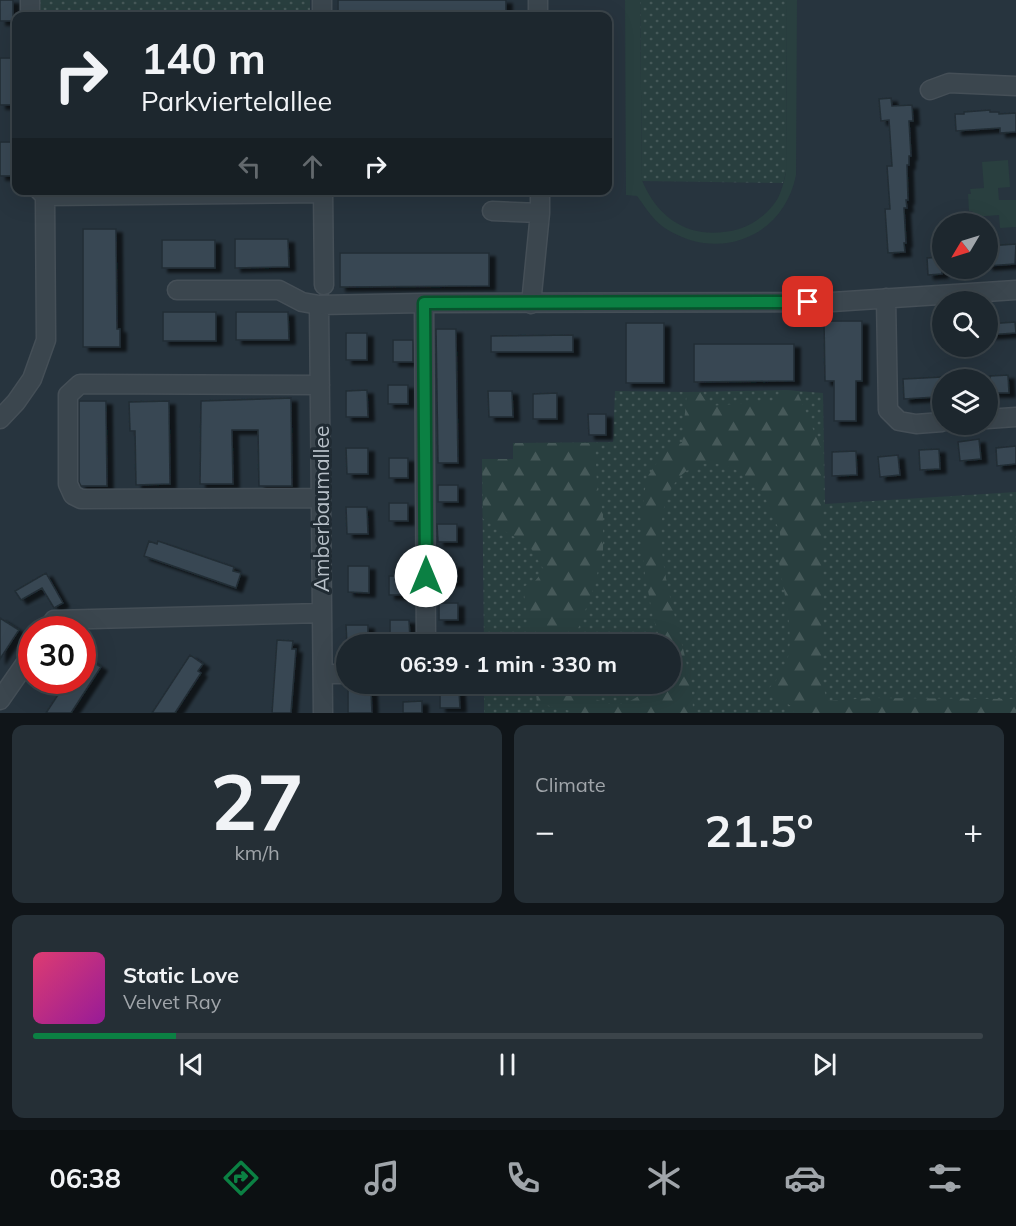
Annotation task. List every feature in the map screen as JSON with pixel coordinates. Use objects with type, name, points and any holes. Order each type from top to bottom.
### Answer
[{"type":"street","points":[[930,90],[949,83],[1016,86]]},
{"type":"street","points":[[0,419],[16,402],[32,379],[46,340],[42,195]]},
{"type":"street","points":[[323,195],[324,285]]},
{"type":"street","points":[[531,304],[540,195]]},
{"type":"street","points":[[492,211],[540,213]]},
{"type":"street","points":[[177,291],[279,290],[302,302],[319,305],[832,302],[1016,290]]},
{"type":"street","points":[[886,298],[888,410],[899,421],[916,424],[932,423]]},
{"type":"street","points":[[424,303],[426,634]]},
{"type":"street","name":"Amberbaumallee","points":[[319,305],[323,713]]},
{"type":"street","points":[[320,385],[80,384],[68,395],[68,484],[73,495],[81,499],[321,498]]},
{"type":"street","points":[[998,418],[1016,417]]},
{"type":"street","points":[[96,619],[322,613]]},
{"type":"street","points":[[0,700],[18,674]]},
{"type":"street","points":[[323,674],[336,674]]},
{"type":"green space","points":[[37,0],[310,0],[310,12],[38,12]]},
{"type":"green space","points":[[625,0],[640,0],[642,180],[652,199],[671,219],[695,231],[709,233],[739,229],[751,224],[770,208],[781,192],[786,172],[787,0],[797,0],[796,175],[789,196],[778,214],[764,228],[729,243],[709,243],[688,239],[659,223],[637,196],[626,195]]},
{"type":"green space","points":[[640,0],[787,0],[786,172],[783,183],[642,181]]},
{"type":"green space","points":[[1008,160],[1010,187],[998,188],[999,200],[1016,200],[1016,227],[1000,228],[998,213],[969,211],[970,189],[984,188],[982,162]]},
{"type":"green space","points":[[784,390],[823,393],[825,504],[1016,492],[1016,713],[484,713],[484,694],[681,694],[681,634],[484,634],[482,459],[513,459],[513,443],[613,442],[615,391]]},
{"type":"green space","points":[[784,390],[797,391],[821,448],[824,604],[822,680],[827,701],[871,698],[1016,699],[1016,713],[794,713],[791,706],[767,691],[785,668],[789,652],[789,623],[778,552],[780,532],[765,498],[754,483],[744,475],[722,465],[710,463],[688,470],[678,479],[666,502],[661,530],[663,560],[680,634],[658,634],[645,575],[641,532],[646,479],[667,447],[682,443],[687,392],[700,392],[709,406],[774,401]]},
{"type":"green space","points":[[513,443],[595,443],[597,485],[603,514],[603,552],[592,593],[576,634],[530,634],[523,587],[535,581],[544,570],[529,545],[483,519],[482,459],[513,459]]},
{"type":"green space","points":[[681,640],[691,686],[693,713],[579,713],[537,703],[536,694],[590,694],[595,699],[608,704],[625,704],[642,694],[681,694]]},
{"type":"building","points":[[0,0],[13,0],[12,21],[0,21]]},
{"type":"building","points":[[338,0],[506,0],[506,12],[338,12]]},
{"type":"building","points":[[0,58],[12,58],[12,105],[0,105]]},
{"type":"building","points":[[891,98],[892,106],[912,105],[913,121],[909,121],[911,156],[909,156],[909,165],[907,165],[907,208],[904,208],[905,252],[888,253],[885,209],[890,209],[887,166],[892,166],[889,120],[881,121],[879,99]]},
{"type":"building","points":[[990,110],[990,112],[999,112],[999,114],[1016,113],[1016,132],[1000,133],[1000,128],[956,131],[955,114]]},
{"type":"building","points":[[0,142],[12,142],[12,176],[0,176]]},
{"type":"building","points":[[83,229],[116,229],[117,329],[120,329],[120,347],[83,347]]},
{"type":"building","points":[[235,239],[288,239],[289,267],[235,268]]},
{"type":"building","points":[[162,240],[215,240],[215,268],[162,268]]},
{"type":"building","points":[[1016,244],[1015,264],[998,265],[998,245]]},
{"type":"building","points":[[340,253],[489,253],[489,286],[340,287]]},
{"type":"building","points":[[927,258],[932,258],[932,275],[928,275]]},
{"type":"building","points":[[163,312],[216,312],[216,341],[163,341]]},
{"type":"building","points":[[236,312],[288,312],[289,340],[236,340]]},
{"type":"building","points":[[824,321],[862,321],[862,381],[856,381],[856,421],[834,421],[834,381],[825,381]]},
{"type":"building","points":[[1015,322],[1016,333],[998,334],[998,323]]},
{"type":"building","points":[[626,323],[664,323],[664,383],[626,383]]},
{"type":"building","points":[[436,329],[456,329],[458,463],[438,463]]},
{"type":"building","points":[[346,333],[367,333],[367,360],[346,360]]},
{"type":"building","points":[[573,335],[573,352],[491,352],[491,336]]},
{"type":"building","points":[[393,340],[413,340],[413,362],[393,362]]},
{"type":"building","points":[[694,344],[794,344],[794,381],[694,382]]},
{"type":"building","points":[[1008,375],[1009,393],[998,393],[998,376]]},
{"type":"building","points":[[932,378],[932,397],[904,399],[903,379]]},
{"type":"building","points":[[388,385],[408,385],[408,404],[388,404]]},
{"type":"building","points":[[367,390],[368,417],[346,417],[346,391]]},
{"type":"building","points":[[488,391],[512,391],[513,417],[489,417]]},
{"type":"building","points":[[557,393],[557,419],[533,419],[533,394]]},
{"type":"building","points":[[291,398],[292,486],[259,486],[258,430],[232,430],[233,484],[200,484],[201,401]]},
{"type":"building","points":[[79,401],[106,401],[107,486],[81,486],[79,482]]},
{"type":"building","points":[[169,401],[170,484],[136,485],[135,431],[130,431],[129,402]]},
{"type":"building","points":[[588,414],[606,414],[606,435],[589,435]]},
{"type":"building","points":[[979,439],[981,459],[960,461],[958,442]]},
{"type":"building","points":[[1016,446],[1016,464],[997,466],[996,448]]},
{"type":"building","points":[[346,448],[368,448],[368,474],[347,474]]},
{"type":"building","points":[[939,449],[940,469],[920,470],[919,450]]},
{"type":"building","points":[[856,451],[857,475],[832,476],[832,452]]},
{"type":"building","points":[[898,455],[900,475],[880,477],[878,457]]},
{"type":"building","points":[[389,458],[408,458],[408,478],[389,478]]},
{"type":"building","points":[[438,485],[458,485],[458,502],[438,502]]},
{"type":"building","points":[[389,503],[408,503],[408,521],[389,521]]},
{"type":"building","points":[[346,507],[367,507],[368,534],[347,534]]},
{"type":"building","points":[[437,524],[457,524],[457,542],[438,542]]},
{"type":"building","points":[[149,541],[157,544],[158,541],[234,567],[233,571],[241,573],[236,588],[144,556]]},
{"type":"building","points":[[439,564],[457,564],[457,582],[439,582]]},
{"type":"building","points":[[348,566],[369,566],[369,593],[348,592]]},
{"type":"building","points":[[46,573],[63,603],[54,608],[42,588],[21,600],[15,591]]},
{"type":"building","points":[[389,576],[409,576],[409,595],[389,595]]},
{"type":"building","points":[[439,603],[458,603],[458,620],[439,620]]},
{"type":"building","points":[[0,618],[18,632],[0,659]]},
{"type":"building","points":[[390,620],[409,620],[410,634],[390,634]]},
{"type":"building","points":[[346,625],[368,625],[368,634],[346,634]]},
{"type":"building","points":[[277,640],[293,641],[292,649],[296,649],[291,713],[272,713]]},
{"type":"building","points":[[190,655],[203,664],[198,671],[201,673],[175,713],[152,713]]},
{"type":"building","points":[[96,664],[101,667],[96,675]]},
{"type":"building","points":[[58,694],[83,694],[71,713],[46,713]]},
{"type":"building","points":[[348,694],[371,694],[372,713],[348,713]]},
{"type":"building","points":[[440,694],[459,694],[460,708],[440,708]]},
{"type":"building","points":[[422,701],[422,713],[403,713],[403,702]]},
{"type":"route","points":[[426,576],[424,303],[808,302]]}]
